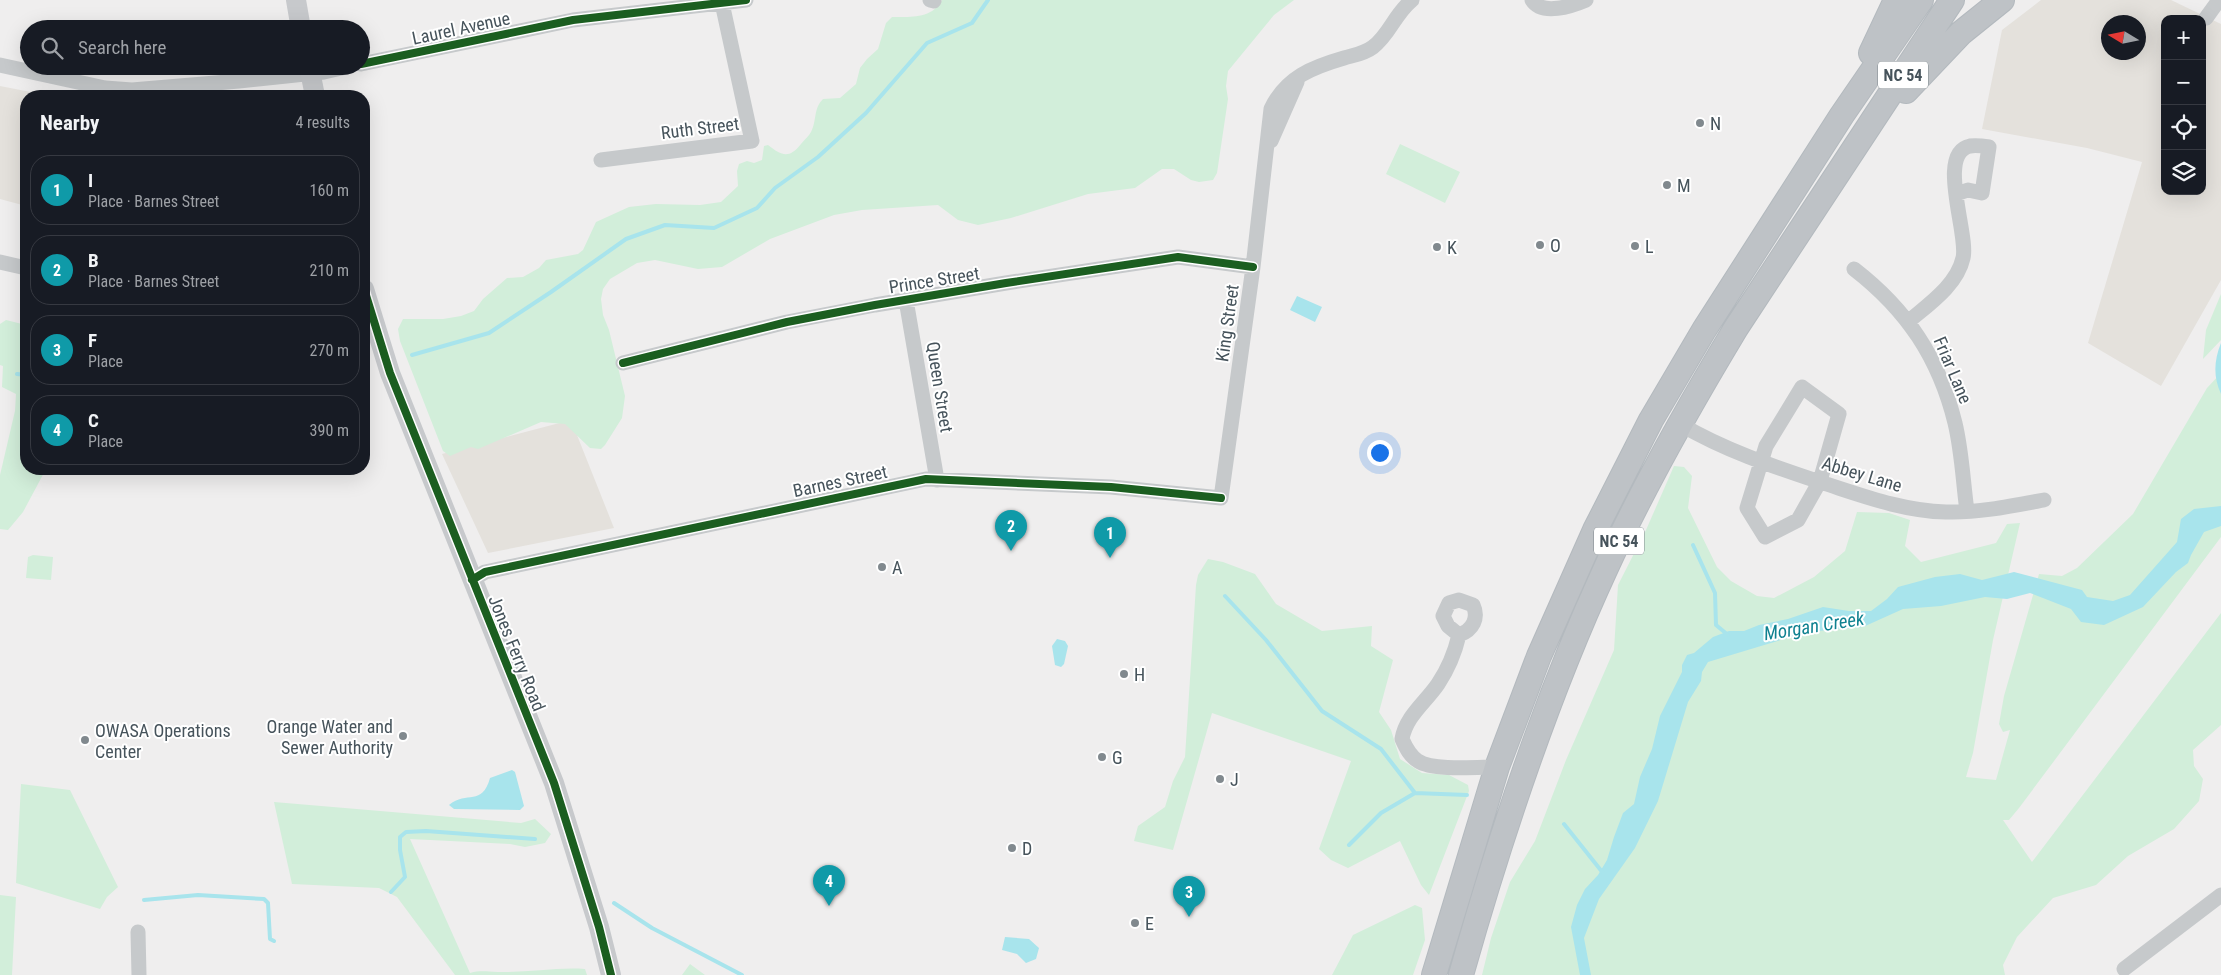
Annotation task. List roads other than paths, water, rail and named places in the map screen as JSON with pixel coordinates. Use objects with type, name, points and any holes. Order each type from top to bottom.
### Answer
[{"type":"highway","points":[[1842,116],[1896,0]]},
{"type":"highway","name":"NC 54","points":[[1434,975],[1497,767],[1539,656],[1574,575],[1651,420],[1728,293],[1842,116],[1921,0]]},
{"type":"highway","name":"NC 54","points":[[1461,975],[1520,785],[1565,663],[1624,530],[1680,424],[1745,314],[1952,0]]},
{"type":"highway","points":[[1854,150],[1924,70],[2002,0]]},
{"type":"highway","points":[[1680,424],[1676,408],[1678,399],[1704,349],[1728,293]]},
{"type":"highway","points":[[1588,609],[1604,549],[1649,450],[1652,435],[1651,420]]},
{"type":"main road","points":[[296,0],[299,20]]},
{"type":"main road","points":[[310,75],[314,90]]},
{"type":"main road","name":"Jones Ferry Road","points":[[370,308],[390,372],[554,783],[600,927],[612,975]]},
{"type":"street","name":"Laurel Avenue","points":[[370,62],[573,20],[746,0]]},
{"type":"street","name":"King Street","points":[[1221,498],[1253,267],[1266,152],[1299,76],[1308,69],[1362,54],[1371,48],[1387,33],[1394,18],[1412,0]]},
{"type":"street","points":[[1532,0],[1534,3],[1547,9],[1576,4],[1586,0]]},
{"type":"street","points":[[2206,18],[2219,0]]},
{"type":"street","name":"Ruth Street","points":[[601,160],[752,140],[722,3]]},
{"type":"street","points":[[0,65],[20,69]]},
{"type":"street","points":[[46,75],[105,88],[132,90],[214,84],[275,75]]},
{"type":"street","points":[[1909,321],[1926,308],[1959,270],[1964,250],[1963,230],[1956,194]]},
{"type":"street","name":"Prince Street","points":[[623,363],[786,322],[906,300],[1178,257],[1253,267]]},
{"type":"street","points":[[0,262],[20,267]]},
{"type":"street","name":"Friar Lane","points":[[1854,269],[1872,283],[1909,321],[1933,362],[1948,395],[1955,426],[1967,511]]},
{"type":"street","name":"Queen Street","points":[[906,300],[936,480]]},
{"type":"street","points":[[1802,387],[1839,414],[1820,481],[1798,520],[1764,537],[1747,508],[1766,446],[1802,387]]},
{"type":"street","name":"Abbey Lane","points":[[1680,424],[1702,437],[1762,462],[1904,506],[1946,512],[1967,511],[2044,500]]},
{"type":"street","name":"Barnes Street","points":[[472,580],[486,572],[926,479],[1111,487],[1221,498]]},
{"type":"street","points":[[1459,635],[1450,662],[1438,685],[1408,721],[1402,739],[1412,756],[1423,764],[1440,767],[1497,767]]},
{"type":"street","points":[[2124,969],[2221,895]]},
{"type":"street","points":[[138,932],[139,975]]},
{"type":"water","points":[[1297,296],[1322,307],[1315,322],[1290,310]]},
{"type":"water","points":[[2221,343],[2221,394],[2218,388],[2215,368]]},
{"type":"water","name":"Morgan Creek","points":[[2221,506],[2221,526],[2204,532],[2188,563],[2176,572],[2143,607],[2104,625],[2081,622],[2071,609],[2030,593],[2007,599],[1985,597],[1941,606],[1903,609],[1863,627],[1807,632],[1708,662],[1702,672],[1701,681],[1688,702],[1658,801],[1635,848],[1599,899],[1584,938],[1591,975],[1580,975],[1571,927],[1577,905],[1585,889],[1598,875],[1607,860],[1623,813],[1634,804],[1640,777],[1652,749],[1660,716],[1682,672],[1682,665],[1687,655],[1694,653],[1713,637],[1729,631],[1744,631],[1823,607],[1849,611],[1871,611],[1887,599],[1898,587],[1935,577],[1960,574],[1982,580],[2014,572],[2082,590],[2087,597],[2113,601],[2130,595],[2177,542],[2181,519],[2194,509]]},
{"type":"water","points":[[1057,639],[1065,641],[1068,646],[1064,664],[1061,667],[1055,665],[1052,646]]},
{"type":"water","points":[[512,770],[515,772],[524,806],[520,810],[454,809],[449,805],[478,795],[487,787],[490,778]]},
{"type":"water","points":[[1005,937],[1029,939],[1039,948],[1036,959],[1026,963],[1017,954],[1002,950]]},
{"type":"waterway","points":[[412,355],[489,333],[626,239],[665,225],[714,228],[757,208],[775,188],[818,157],[866,113],[927,43],[972,23],[988,0]]},
{"type":"waterway","points":[[1693,545],[1715,593],[1716,625],[1728,635]]},
{"type":"waterway","points":[[1225,596],[1266,640],[1322,711],[1381,749],[1415,793],[1467,795]]},
{"type":"waterway","points":[[1349,845],[1381,813],[1415,793]]},
{"type":"waterway","points":[[1564,824],[1603,873]]},
{"type":"waterway","points":[[391,892],[405,877],[400,850],[400,837],[406,832],[426,831],[535,839]]},
{"type":"waterway","points":[[144,900],[198,895],[264,899],[268,903],[270,939],[274,941]]},
{"type":"waterway","points":[[614,903],[652,928],[742,975]]},
{"type":"place","name":"N","points":[[1700,123]]},
{"type":"place","name":"M","points":[[1667,185]]},
{"type":"place","name":"O","points":[[1540,245]]},
{"type":"place","name":"L","points":[[1635,246]]},
{"type":"place","name":"K","points":[[1437,247]]},
{"type":"place","name":"B","points":[[1011,551]]},
{"type":"place","name":"I","points":[[1110,558]]},
{"type":"place","name":"A","points":[[882,567]]},
{"type":"place","name":"H","points":[[1124,674]]},
{"type":"place","name":"Orange Water and Sewer Authority","points":[[403,736]]},
{"type":"place","name":"OWASA Operations Center","points":[[85,740]]},
{"type":"place","name":"G","points":[[1102,757]]},
{"type":"place","name":"J","points":[[1220,779]]},
{"type":"place","name":"D","points":[[1012,848]]},
{"type":"place","name":"C","points":[[829,906]]},
{"type":"place","name":"F","points":[[1189,917]]},
{"type":"place","name":"E","points":[[1135,923]]}]
